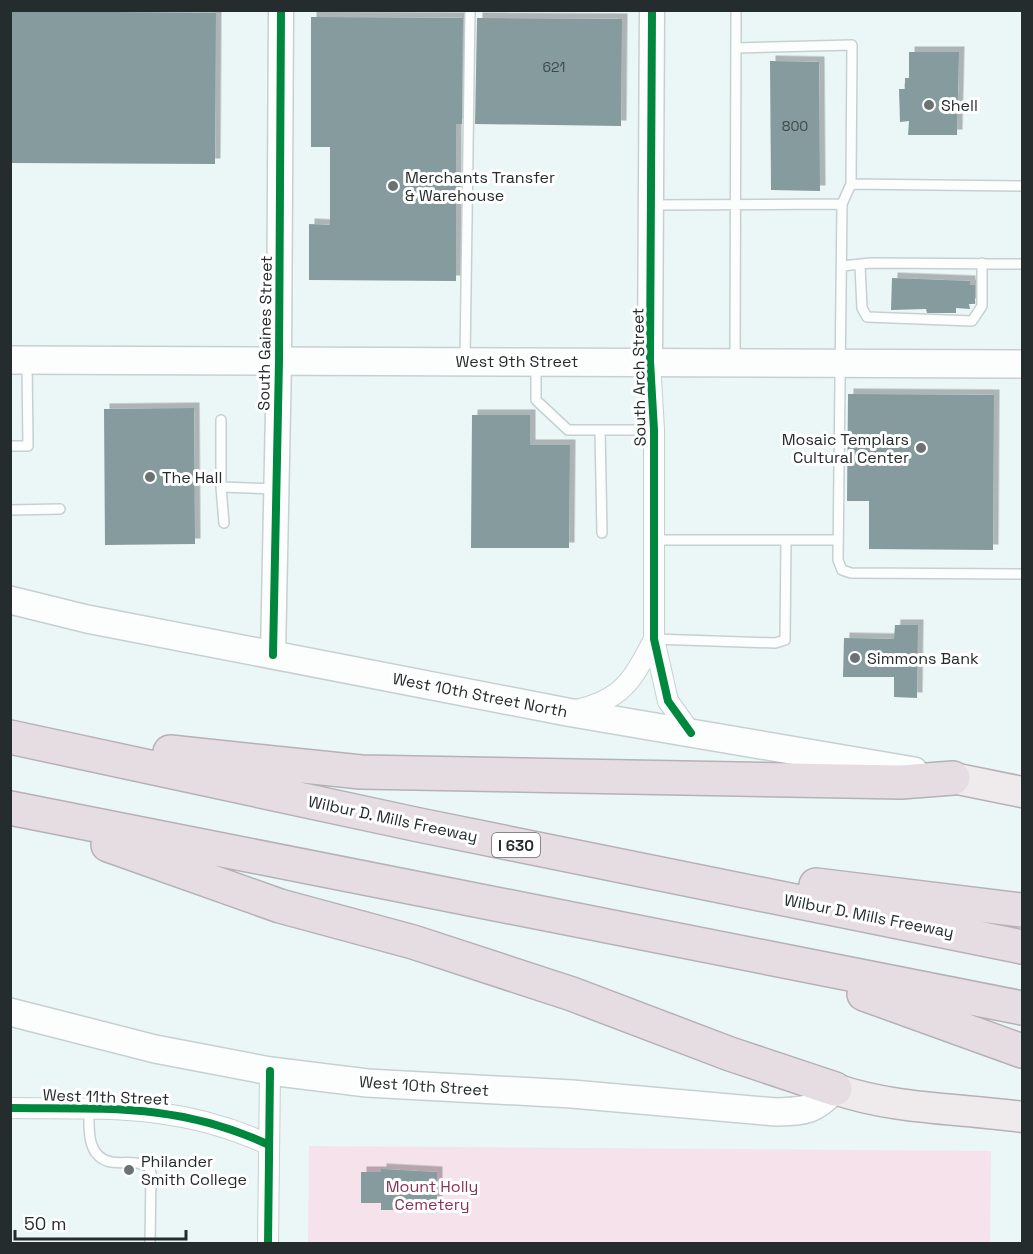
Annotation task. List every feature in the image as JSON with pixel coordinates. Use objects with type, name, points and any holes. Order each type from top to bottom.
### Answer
[{"type":"highway","points":[[11,737],[361,772],[901,782],[953,778]]},
{"type":"highway","name":"Wilbur D. Mills Freeway","points":[[11,737],[569,856],[1023,947]]},
{"type":"highway","points":[[10,809],[1023,1008]]},
{"type":"highway","points":[[10,809],[280,906],[413,942],[561,990],[729,1054],[835,1089]]},
{"type":"highway","points":[[569,856],[1023,910]]},
{"type":"highway","points":[[776,961],[1023,1051]]},
{"type":"main road","name":"West 9th Street","points":[[19,360],[735,361],[1023,364]]},
{"type":"main road","name":"West 10th Street North","points":[[10,600],[87,620],[567,712],[953,778]]},
{"type":"main road","points":[[953,778],[1023,792]]},
{"type":"main road","name":"West 10th Street","points":[[10,1012],[155,1048],[270,1071],[367,1083],[572,1094],[776,1112],[808,1111],[822,1102],[835,1089]]},
{"type":"main road","points":[[835,1089],[862,1098],[930,1109],[1023,1118]]},
{"type":"street","name":"South Gaines Street","points":[[273,656],[279,361],[281,10]]},
{"type":"street","name":"South Arch Street","points":[[652,10],[650,361],[654,430],[654,639],[668,701],[691,733]]},
{"type":"street","name":"South Arch Street","points":[[567,712],[597,705],[622,690],[635,675],[654,639]]},
{"type":"street","points":[[268,1244],[267,1144],[270,1071]]},
{"type":"street","name":"West 11th Street","points":[[10,1108],[89,1109],[178,1114],[246,1134],[267,1144]]},
{"type":"lane","points":[[465,361],[470,10]]},
{"type":"lane","points":[[735,361],[736,10]]},
{"type":"lane","points":[[736,48],[852,45],[851,184],[842,204],[838,540],[838,560],[842,570],[851,573],[1023,574]]},
{"type":"lane","points":[[851,184],[1023,186]]},
{"type":"lane","points":[[651,205],[842,204]]},
{"type":"lane","points":[[842,266],[860,266],[871,263],[1023,264]]},
{"type":"lane","points":[[860,266],[862,308],[867,317],[972,321],[981,306],[982,263]]},
{"type":"lane","points":[[10,446],[28,446],[19,360]]},
{"type":"lane","points":[[536,361],[536,400],[568,430],[654,430]]},
{"type":"lane","points":[[221,420],[221,487],[224,523]]},
{"type":"lane","points":[[600,430],[602,533]]},
{"type":"lane","points":[[221,487],[276,489]]},
{"type":"lane","points":[[10,510],[60,509]]},
{"type":"lane","points":[[654,540],[838,540]]},
{"type":"lane","points":[[654,639],[775,643],[785,640],[786,540]]},
{"type":"lane","points":[[89,1109],[89,1133],[93,1149],[99,1157],[110,1162],[140,1162],[149,1167],[151,1173],[150,1244]]},
{"type":"green space","name":"Mount Holly Cemetery","points":[[309,1146],[991,1151],[990,1243],[308,1244]]},
{"type":"building","points":[[10,11],[216,13],[215,164],[10,163]]},
{"type":"building","name":"Merchants Transfer & Warehouse","points":[[311,17],[463,18],[462,124],[456,124],[456,281],[309,280],[309,224],[330,225],[330,147],[311,147]]},
{"type":"building","points":[[477,18],[622,19],[621,126],[475,124]]},
{"type":"building","name":"Shell","points":[[909,52],[959,52],[957,135],[908,135],[909,121],[900,122],[899,89],[905,89],[905,78],[909,78]]},
{"type":"building","points":[[770,61],[819,62],[820,191],[771,190]]},
{"type":"building","points":[[892,278],[970,281],[970,285],[975,285],[975,304],[969,304],[970,309],[956,308],[956,313],[927,313],[926,309],[891,310]]},
{"type":"building","name":"Mosaic Templars Cultural Center","points":[[848,394],[994,395],[993,550],[869,549],[869,501],[847,501]]},
{"type":"building","name":"The Hall","points":[[194,408],[195,544],[105,545],[104,409]]},
{"type":"building","points":[[472,415],[530,415],[530,445],[570,445],[569,548],[471,548]]},
{"type":"building","points":[[895,625],[918,625],[917,698],[894,697],[894,677],[843,677],[844,638],[894,639]]},
{"type":"building","points":[[381,1169],[437,1172],[437,1202],[415,1201],[415,1210],[381,1210],[381,1203],[361,1203],[361,1172],[381,1172]]},
{"type":"cycle path","points":[[273,655],[279,361],[281,10]]},
{"type":"cycle path","points":[[652,10],[650,361],[654,430],[654,639],[668,701],[691,733]]},
{"type":"cycle path","points":[[268,1244],[270,1071]]},
{"type":"cycle path","points":[[10,1108],[110,1109],[172,1115],[203,1121],[267,1144]]},
{"type":"place","name":"Shell","points":[[929,105]]},
{"type":"place","name":"Merchants Transfer & Warehouse","points":[[393,186]]},
{"type":"place","name":"Mosaic Templars Cultural Center","points":[[921,448]]},
{"type":"place","name":"The Hall","points":[[150,477]]},
{"type":"place","name":"Simmons Bank","points":[[855,658]]},
{"type":"place","name":"Philander Smith College","points":[[129,1170]]}]
